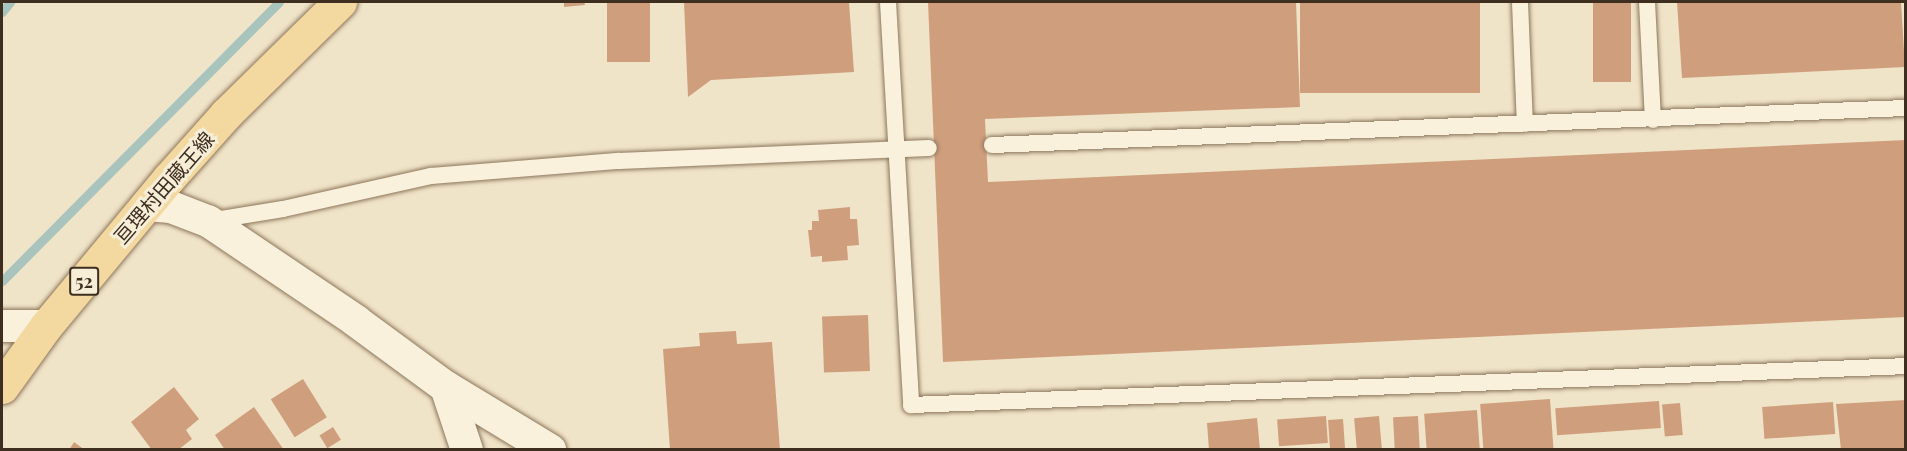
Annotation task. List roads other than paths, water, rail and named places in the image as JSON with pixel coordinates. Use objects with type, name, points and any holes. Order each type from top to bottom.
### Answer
[{"type":"main road","name":"亘理村田蔵王線","points":[[2,387],[46,326],[226,114],[340,2]]},
{"type":"street","points":[[147,205],[171,207],[208,221],[356,321],[446,387],[550,450]]},
{"type":"street","points":[[2,326],[46,326]]},
{"type":"street","points":[[446,387],[467,450]]},
{"type":"lane","points":[[888,2],[911,405],[1905,366]]},
{"type":"lane","points":[[1520,2],[1525,124]]},
{"type":"lane","points":[[1647,2],[1653,120]]},
{"type":"lane","points":[[992,145],[1905,108]]},
{"type":"lane","points":[[208,221],[283,209],[431,176],[620,161],[929,147]]},
{"type":"waterway","points":[[2,12],[10,2]]},
{"type":"waterway","points":[[2,281],[279,2]]}]
